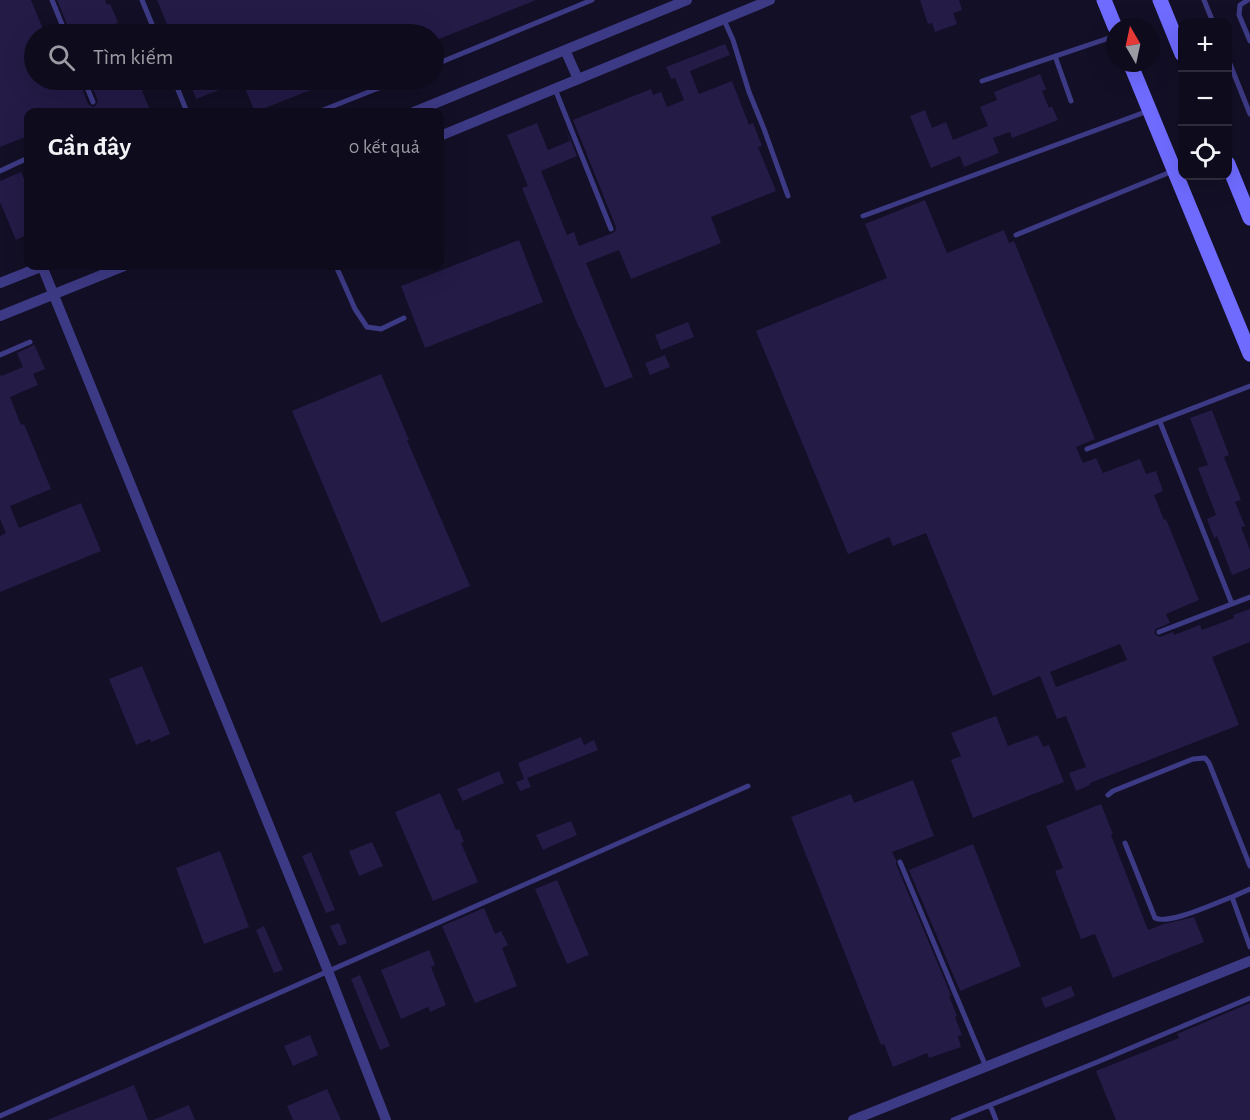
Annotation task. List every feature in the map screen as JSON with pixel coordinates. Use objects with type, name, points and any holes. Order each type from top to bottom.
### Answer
[{"type":"main road","points":[[1104,0],[1111,18]]},
{"type":"main road","points":[[1160,0],[1178,44]]},
{"type":"main road","points":[[1134,72],[1250,354]]},
{"type":"main road","points":[[1232,176],[1250,219]]},
{"type":"street","points":[[424,108],[687,0]]},
{"type":"street","points":[[444,134],[770,0]]},
{"type":"street","points":[[565,50],[578,79]]},
{"type":"street","points":[[0,283],[33,270]]},
{"type":"street","points":[[45,270],[386,1120]]},
{"type":"street","points":[[0,316],[114,270]]},
{"type":"street","points":[[853,1120],[1250,961]]},
{"type":"lane","points":[[52,0],[62,24]]},
{"type":"lane","points":[[142,0],[152,24]]},
{"type":"lane","points":[[444,61],[592,0]]},
{"type":"lane","points":[[1204,0],[1211,18]]},
{"type":"lane","points":[[1248,0],[1240,2],[1239,15],[1250,41]]},
{"type":"lane","points":[[724,18],[788,196]]},
{"type":"lane","points":[[982,81],[1106,39]]},
{"type":"lane","points":[[1055,56],[1071,101]]},
{"type":"lane","points":[[1232,70],[1250,114]]},
{"type":"lane","points":[[555,89],[611,229]]},
{"type":"lane","points":[[88,90],[93,102]]},
{"type":"lane","points":[[178,90],[185,108]]},
{"type":"lane","points":[[328,108],[374,90]]},
{"type":"lane","points":[[863,216],[1150,111]]},
{"type":"lane","points":[[0,171],[24,160]]},
{"type":"lane","points":[[1016,235],[1174,170]]},
{"type":"lane","points":[[338,270],[355,309],[367,327],[381,329],[404,318]]},
{"type":"lane","points":[[0,355],[30,342]]},
{"type":"lane","points":[[1087,449],[1250,386]]},
{"type":"lane","points":[[1160,422],[1232,604]]},
{"type":"lane","points":[[1159,632],[1250,597]]},
{"type":"lane","points":[[1108,795],[1193,759],[1205,758],[1250,866]]},
{"type":"lane","points":[[0,1116],[748,786]]},
{"type":"lane","points":[[1125,843],[1155,918],[1160,921],[1179,917],[1250,889]]},
{"type":"lane","points":[[900,862],[986,1067]]},
{"type":"lane","points":[[1232,897],[1250,947]]},
{"type":"lane","points":[[953,1120],[1250,998]]},
{"type":"lane","points":[[990,1105],[996,1120]]},
{"type":"building","points":[[0,0],[31,0],[41,24],[24,24],[24,90],[83,90],[88,104],[93,107],[98,101],[93,90],[144,90],[142,91],[149,108],[24,108],[24,138],[0,147]]},
{"type":"building","points":[[57,0],[105,0],[107,5],[110,4],[118,22],[116,24],[67,24]]},
{"type":"building","points":[[157,0],[536,0],[444,37],[444,24],[167,24]]},
{"type":"building","points":[[920,0],[959,0],[962,10],[953,13],[957,24],[935,32],[932,23],[928,24]]},
{"type":"building","points":[[725,44],[730,55],[690,71],[699,94],[732,81],[749,125],[753,123],[762,146],[758,147],[776,191],[711,217],[721,243],[631,279],[619,250],[586,263],[633,377],[605,388],[522,188],[528,186],[507,135],[537,123],[548,150],[570,141],[564,124],[577,156],[541,171],[567,235],[574,232],[579,246],[613,233],[616,227],[573,120],[651,89],[653,95],[661,92],[667,107],[684,100],[675,78],[671,79],[666,67]]},
{"type":"building","points":[[1040,74],[1046,89],[1042,91],[1049,108],[1052,106],[1058,120],[1012,138],[1010,132],[993,138],[999,153],[964,167],[960,156],[931,168],[910,116],[925,110],[932,128],[946,122],[953,140],[988,126],[980,107],[997,100],[994,92]]},
{"type":"building","points":[[193,90],[219,90],[196,99]]},
{"type":"building","points":[[246,90],[311,90],[265,108],[253,108]]},
{"type":"building","points":[[21,172],[24,179],[24,236],[16,240],[0,202],[0,181]]},
{"type":"building","points":[[925,200],[947,253],[1004,230],[1009,243],[1014,241],[1095,439],[1076,447],[1083,463],[1096,458],[1103,473],[1140,459],[1146,474],[1156,471],[1163,491],[1154,495],[1199,600],[1166,614],[1170,623],[1154,632],[1160,637],[1173,632],[1174,635],[1200,625],[1202,630],[1234,618],[1233,615],[1250,609],[1250,642],[1212,657],[1239,725],[1090,783],[1076,791],[1069,773],[1086,767],[1066,716],[1057,719],[1040,676],[993,696],[926,533],[893,546],[889,537],[848,554],[756,331],[887,278],[865,224]],"holes":[[[1120,644],[1127,660],[1056,687],[1050,672]]]},
{"type":"building","points":[[519,240],[543,302],[425,348],[401,286]]},
{"type":"building","points":[[688,322],[694,337],[661,350],[655,335]]},
{"type":"building","points":[[34,344],[45,369],[33,374],[38,385],[10,397],[51,489],[10,506],[19,528],[81,503],[101,551],[0,592],[0,536],[6,533],[0,519],[0,374],[1,376],[23,367],[17,353]]},
{"type":"building","points":[[665,355],[670,367],[650,375],[645,363]]},
{"type":"building","points":[[381,374],[470,586],[381,623],[292,411]]},
{"type":"building","points":[[1212,410],[1229,455],[1224,457],[1241,500],[1235,502],[1245,526],[1241,527],[1250,550],[1250,568],[1232,575],[1217,536],[1214,538],[1207,519],[1216,515],[1198,468],[1208,465],[1190,418]]},
{"type":"building","points":[[142,666],[170,734],[136,745],[109,679]]},
{"type":"building","points":[[996,716],[1008,746],[1038,735],[1043,747],[1049,745],[1064,782],[973,818],[951,760],[961,756],[951,733]]},
{"type":"building","points":[[581,737],[584,745],[594,740],[598,750],[527,778],[531,787],[520,791],[516,782],[524,779],[518,763]]},
{"type":"building","points":[[499,771],[504,783],[463,801],[457,789]]},
{"type":"building","points":[[913,780],[934,836],[892,852],[951,995],[949,996],[962,1035],[958,1036],[961,1047],[929,1058],[927,1053],[893,1067],[884,1044],[881,1045],[791,817],[851,794],[854,803]]},
{"type":"building","points":[[440,793],[456,830],[459,829],[464,842],[461,843],[478,882],[433,901],[395,812]]},
{"type":"building","points":[[1101,804],[1148,930],[1194,917],[1204,942],[1113,978],[1095,934],[1081,939],[1055,871],[1063,868],[1046,826]]},
{"type":"building","points":[[571,821],[577,835],[543,850],[536,835]]},
{"type":"building","points":[[372,842],[383,866],[359,876],[349,851]]},
{"type":"building","points":[[973,844],[1021,966],[960,991],[909,870]]},
{"type":"building","points":[[220,851],[249,927],[204,944],[176,868]]},
{"type":"building","points":[[311,852],[335,910],[326,913],[302,856]]},
{"type":"building","points":[[557,880],[589,955],[567,964],[535,889]]},
{"type":"building","points":[[484,908],[495,934],[501,931],[508,945],[502,948],[517,986],[475,1003],[442,926]]},
{"type":"building","points":[[339,923],[347,943],[339,946],[330,926]]},
{"type":"building","points":[[264,926],[283,970],[274,973],[256,930]]},
{"type":"building","points":[[429,950],[435,965],[431,967],[446,1005],[430,1012],[428,1007],[401,1019],[381,970]]},
{"type":"building","points":[[360,975],[390,1046],[380,1050],[351,979]]},
{"type":"building","points":[[1071,986],[1075,996],[1045,1008],[1041,998]]},
{"type":"building","points":[[1250,1003],[1250,1120],[1116,1120],[1096,1071],[1179,1038],[1177,1034]]},
{"type":"building","points":[[310,1035],[318,1055],[293,1066],[284,1046]]},
{"type":"building","points":[[134,1085],[148,1120],[47,1120]]},
{"type":"building","points":[[327,1089],[341,1120],[293,1120],[287,1106]]},
{"type":"building","points":[[189,1105],[195,1120],[153,1120]]}]
